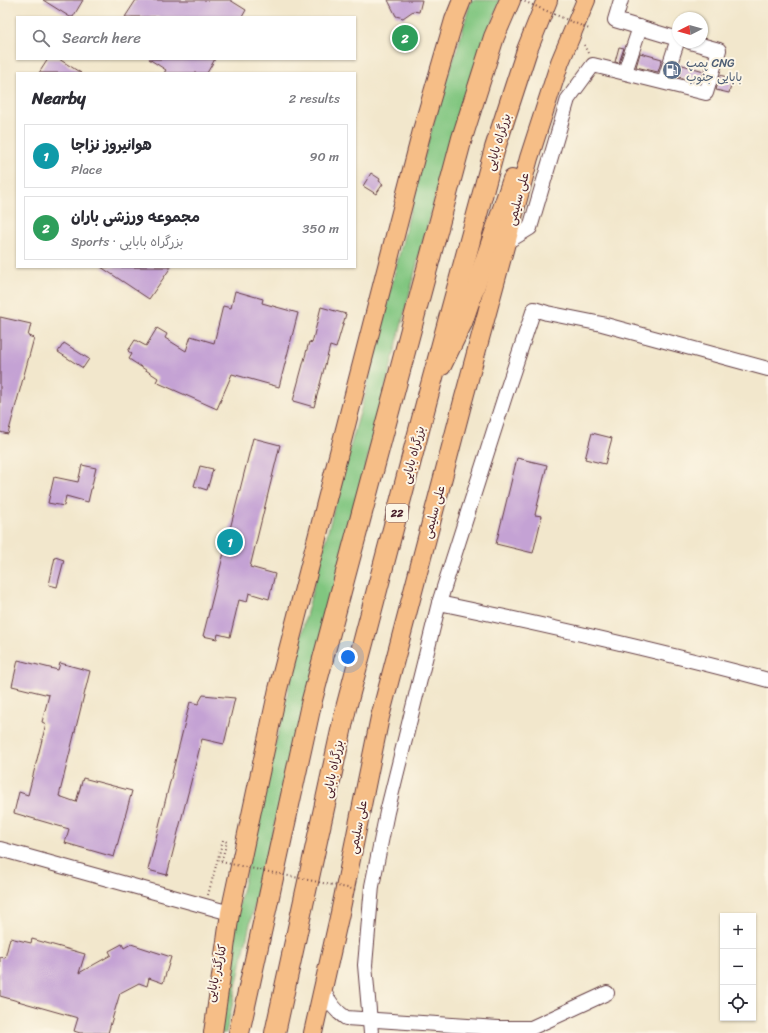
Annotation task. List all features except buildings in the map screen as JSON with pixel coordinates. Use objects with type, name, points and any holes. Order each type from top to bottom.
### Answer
[{"type":"highway","points":[[239,1033],[312,700],[462,138],[494,37],[510,0]]},
{"type":"highway","name":"بزرگراه بابایی","points":[[275,1033],[346,708],[429,392],[495,148],[527,50],[548,0]]},
{"type":"main road","points":[[213,1033],[230,913],[280,682],[423,127],[454,20],[462,0]]},
{"type":"main road","name":"علی سلیمی","points":[[313,1033],[342,906],[380,716],[529,158],[560,62],[586,0]]},
{"type":"main road","points":[[429,392],[463,323],[526,138],[560,62]]},
{"type":"main road","name":"کنارگذر بابایی","points":[[202,1033],[230,913]]},
{"type":"street","points":[[621,0],[615,20],[672,37]]},
{"type":"street","points":[[625,72],[640,27]]},
{"type":"street","points":[[507,242],[530,228],[568,99],[593,65],[706,93],[719,50],[708,47]]},
{"type":"street","points":[[664,82],[675,48]]},
{"type":"street","points":[[371,1027],[365,965],[372,886],[387,812],[439,603],[534,309],[602,324],[768,369]]},
{"type":"street","points":[[439,603],[562,629],[689,659],[768,680]]},
{"type":"street","points":[[0,849],[230,913]]},
{"type":"street","points":[[323,990],[330,1003],[338,1013],[346,1018],[371,1027],[530,1028],[607,993]]},
{"type":"path","points":[[521,0],[589,29]]},
{"type":"path","points":[[206,906],[223,840],[227,842],[221,862],[357,890]]},
{"type":"green space","points":[[471,0],[500,0],[461,111],[420,252],[251,919],[226,1033],[216,1033],[226,963],[300,639],[381,334],[390,291],[424,157],[444,85],[456,53]]},
{"type":"place","name":"مجموعه ورزشی باران","points":[[405,38]]},
{"type":"place","name":"پمپ CNG بابایی جنوب","points":[[672,70]]},
{"type":"place","name":"هوانیروز نزاجا","points":[[230,542]]}]
